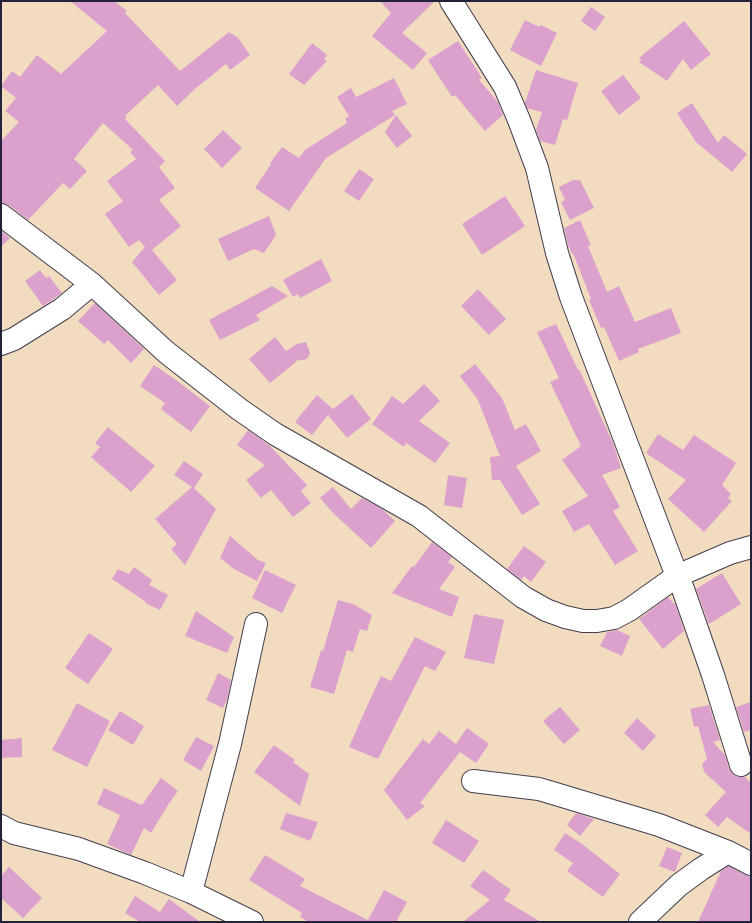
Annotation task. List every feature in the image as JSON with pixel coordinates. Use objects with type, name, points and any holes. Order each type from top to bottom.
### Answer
[{"type":"street","points":[[451,1],[505,87],[520,120],[537,168],[557,253],[571,297],[683,589],[713,675],[741,765]]},
{"type":"street","points":[[1,215],[92,284],[166,352],[239,409],[274,434],[419,516],[523,597],[546,610],[565,617],[583,621],[597,621],[614,618],[629,610],[677,576],[730,553],[751,547]]},
{"type":"street","points":[[1,344],[14,339],[62,309],[92,284]]},
{"type":"street","points":[[191,892],[230,744],[256,624]]},
{"type":"street","points":[[473,781],[539,789],[659,826],[728,852],[751,864]]},
{"type":"street","points":[[1,826],[14,833],[79,849],[191,892],[252,922]]},
{"type":"street","points":[[640,922],[679,885],[728,852]]},
{"type":"building","points":[[70,1],[114,1],[127,11],[125,13],[180,71],[229,32],[238,38],[250,55],[230,70],[226,64],[196,88],[177,106],[158,85],[125,116],[127,117],[125,119],[165,161],[159,167],[175,188],[159,200],[181,226],[152,250],[177,280],[159,295],[132,262],[145,247],[139,240],[129,247],[105,214],[123,201],[107,181],[136,159],[130,152],[133,150],[103,123],[74,159],[87,171],[70,189],[63,183],[28,220],[9,205],[1,203],[1,141],[19,122],[5,111],[16,98],[1,86],[12,71],[20,77],[37,55],[61,74],[107,31]]},
{"type":"building","points":[[380,1],[435,1],[402,33],[427,53],[413,70],[372,36],[391,13]]},
{"type":"building","points":[[591,7],[605,17],[595,31],[581,21]]},
{"type":"building","points":[[525,20],[539,27],[541,25],[557,33],[541,66],[510,50]]},
{"type":"building","points":[[684,21],[711,54],[691,70],[683,59],[667,81],[639,62],[641,60],[639,58]]},
{"type":"building","points":[[458,41],[482,78],[479,80],[498,102],[503,115],[485,131],[455,95],[452,97],[428,60]]},
{"type":"building","points":[[312,43],[327,55],[324,59],[327,61],[304,85],[289,74]]},
{"type":"building","points":[[536,70],[578,83],[567,120],[563,119],[555,145],[540,141],[536,130],[542,112],[527,108],[525,103]]},
{"type":"building","points":[[623,75],[641,98],[619,115],[601,91]]},
{"type":"building","points":[[394,78],[407,104],[392,111],[395,115],[326,158],[289,211],[255,188],[271,164],[270,163],[282,147],[299,158],[305,150],[347,123],[345,119],[349,116],[337,97],[351,88],[356,97]]},
{"type":"building","points":[[692,103],[718,143],[724,135],[747,154],[732,172],[696,142],[677,113]]},
{"type":"building","points":[[396,115],[412,136],[397,148],[385,132]]},
{"type":"building","points":[[223,130],[242,148],[222,168],[204,149]]},
{"type":"building","points":[[359,169],[374,179],[359,201],[344,191]]},
{"type":"building","points":[[573,180],[580,180],[594,208],[570,220],[561,202],[565,200],[559,187]]},
{"type":"building","points":[[505,196],[525,226],[482,255],[462,224]]},
{"type":"building","points":[[269,216],[276,235],[264,253],[254,249],[228,261],[218,239]]},
{"type":"building","points":[[580,220],[591,245],[588,246],[607,292],[619,286],[635,322],[671,308],[681,333],[638,349],[639,352],[619,361],[604,327],[601,328],[589,300],[591,299],[573,253],[572,254],[568,245],[564,228]]},
{"type":"building","points":[[1,231],[10,238],[1,247]]},
{"type":"building","points":[[321,259],[332,281],[300,298],[298,294],[293,297],[283,280]]},
{"type":"building","points":[[40,270],[46,278],[49,276],[62,293],[43,306],[25,281]]},
{"type":"building","points":[[272,286],[288,296],[256,315],[260,320],[220,340],[209,320]]},
{"type":"building","points":[[478,289],[506,319],[489,335],[461,306]]},
{"type":"building","points":[[95,303],[144,349],[131,363],[108,340],[104,344],[78,321]]},
{"type":"building","points":[[556,324],[578,370],[579,369],[613,443],[621,468],[602,475],[620,507],[613,511],[638,551],[615,565],[589,524],[574,532],[562,511],[588,496],[562,460],[581,446],[550,382],[559,378],[537,332]]},
{"type":"building","points":[[275,337],[286,351],[297,344],[306,342],[310,353],[307,359],[295,361],[296,362],[270,383],[249,359]]},
{"type":"building","points":[[475,364],[502,398],[515,430],[526,424],[541,451],[516,466],[540,504],[522,515],[500,480],[492,480],[490,457],[500,456],[478,400],[460,376]]},
{"type":"building","points":[[154,365],[210,406],[191,432],[161,409],[165,403],[140,386]]},
{"type":"building","points":[[424,384],[440,401],[419,421],[450,443],[435,463],[406,443],[404,447],[372,424],[392,396],[403,404]]},
{"type":"building","points":[[352,394],[371,419],[347,438],[328,415],[312,435],[295,422],[317,395],[333,409],[332,410]]},
{"type":"building","points":[[108,427],[155,466],[131,492],[91,457],[100,447],[95,443]]},
{"type":"building","points":[[248,430],[270,446],[307,485],[301,491],[311,503],[293,517],[271,490],[261,498],[246,480],[265,465],[237,445]]},
{"type":"building","points":[[658,434],[683,450],[694,435],[736,463],[722,485],[731,494],[728,498],[732,501],[704,532],[668,499],[686,480],[646,453]]},
{"type":"building","points":[[184,461],[203,474],[194,488],[216,509],[185,565],[171,549],[177,544],[155,519],[192,487],[174,475]]},
{"type":"building","points":[[448,475],[467,478],[462,508],[444,505]]},
{"type":"building","points":[[333,487],[351,509],[362,498],[382,509],[395,521],[371,548],[333,513],[320,498]]},
{"type":"building","points":[[230,536],[258,560],[266,563],[257,581],[234,569],[220,558]]},
{"type":"building","points":[[432,542],[452,557],[448,562],[455,567],[439,589],[459,597],[452,617],[392,593],[412,566],[414,567]]},
{"type":"building","points":[[524,546],[546,562],[531,582],[524,576],[521,580],[507,569]]},
{"type":"building","points":[[134,567],[152,580],[149,585],[168,595],[160,610],[145,603],[146,602],[112,579],[118,569],[129,574]]},
{"type":"building","points":[[265,570],[296,585],[282,613],[252,598]]},
{"type":"building","points":[[722,573],[741,604],[709,624],[696,589]]},
{"type":"building","points":[[668,597],[674,604],[675,603],[684,631],[663,649],[639,619]]},
{"type":"building","points":[[338,600],[353,604],[372,615],[367,631],[360,629],[353,652],[347,650],[334,694],[310,687],[321,650],[323,651]]},
{"type":"building","points":[[196,611],[234,637],[227,653],[185,636]]},
{"type":"building","points":[[474,614],[504,620],[494,664],[464,658]]},
{"type":"building","points":[[617,630],[630,636],[622,656],[600,646],[607,632]]},
{"type":"building","points":[[89,633],[113,649],[88,684],[65,668]]},
{"type":"building","points":[[415,637],[446,652],[435,671],[425,666],[378,759],[349,747],[381,676],[391,681]]},
{"type":"building","points":[[218,673],[231,680],[227,699],[223,708],[206,700]]},
{"type":"building","points":[[751,702],[751,730],[744,732],[736,707]]},
{"type":"building","points":[[77,703],[110,721],[87,767],[52,750]]},
{"type":"building","points":[[709,705],[720,740],[713,742],[725,755],[732,774],[739,777],[745,777],[751,783],[751,834],[727,817],[718,827],[705,815],[726,792],[704,772],[702,764],[707,759],[698,726],[694,727],[690,709]]},
{"type":"building","points":[[560,707],[580,730],[564,744],[543,721]]},
{"type":"building","points":[[120,711],[144,726],[133,745],[108,730]]},
{"type":"building","points":[[637,718],[656,736],[643,751],[624,733]]},
{"type":"building","points":[[467,728],[489,744],[476,763],[460,752],[420,803],[425,806],[407,820],[384,790],[423,739],[429,744],[439,731],[456,744]]},
{"type":"building","points":[[196,737],[214,746],[201,771],[183,760]]},
{"type":"building","points":[[22,738],[22,757],[1,758],[1,740]]},
{"type":"building","points":[[274,745],[295,760],[293,762],[309,774],[300,806],[254,772]]},
{"type":"building","points":[[161,778],[178,791],[151,833],[144,828],[131,855],[107,844],[120,815],[97,804],[104,788],[142,805]]},
{"type":"building","points":[[286,813],[318,822],[310,841],[280,829]]},
{"type":"building","points":[[576,813],[594,819],[580,836],[567,825]]},
{"type":"building","points":[[446,820],[479,841],[464,863],[432,843]]},
{"type":"building","points":[[565,833],[582,844],[620,874],[603,897],[567,871],[573,863],[554,850]]},
{"type":"building","points":[[667,847],[682,853],[675,872],[659,866]]},
{"type":"building","points":[[265,855],[305,879],[300,886],[368,920],[384,890],[407,902],[396,922],[309,922],[300,917],[302,913],[249,880]]},
{"type":"building","points":[[729,866],[745,875],[751,876],[751,922],[698,922],[721,871]]},
{"type":"building","points":[[9,867],[42,898],[23,918],[1,898],[1,876]]},
{"type":"building","points":[[483,870],[511,890],[504,900],[541,922],[463,922],[490,900],[470,886]]},
{"type":"building","points":[[135,896],[160,912],[169,899],[200,922],[140,922],[125,913]]}]
